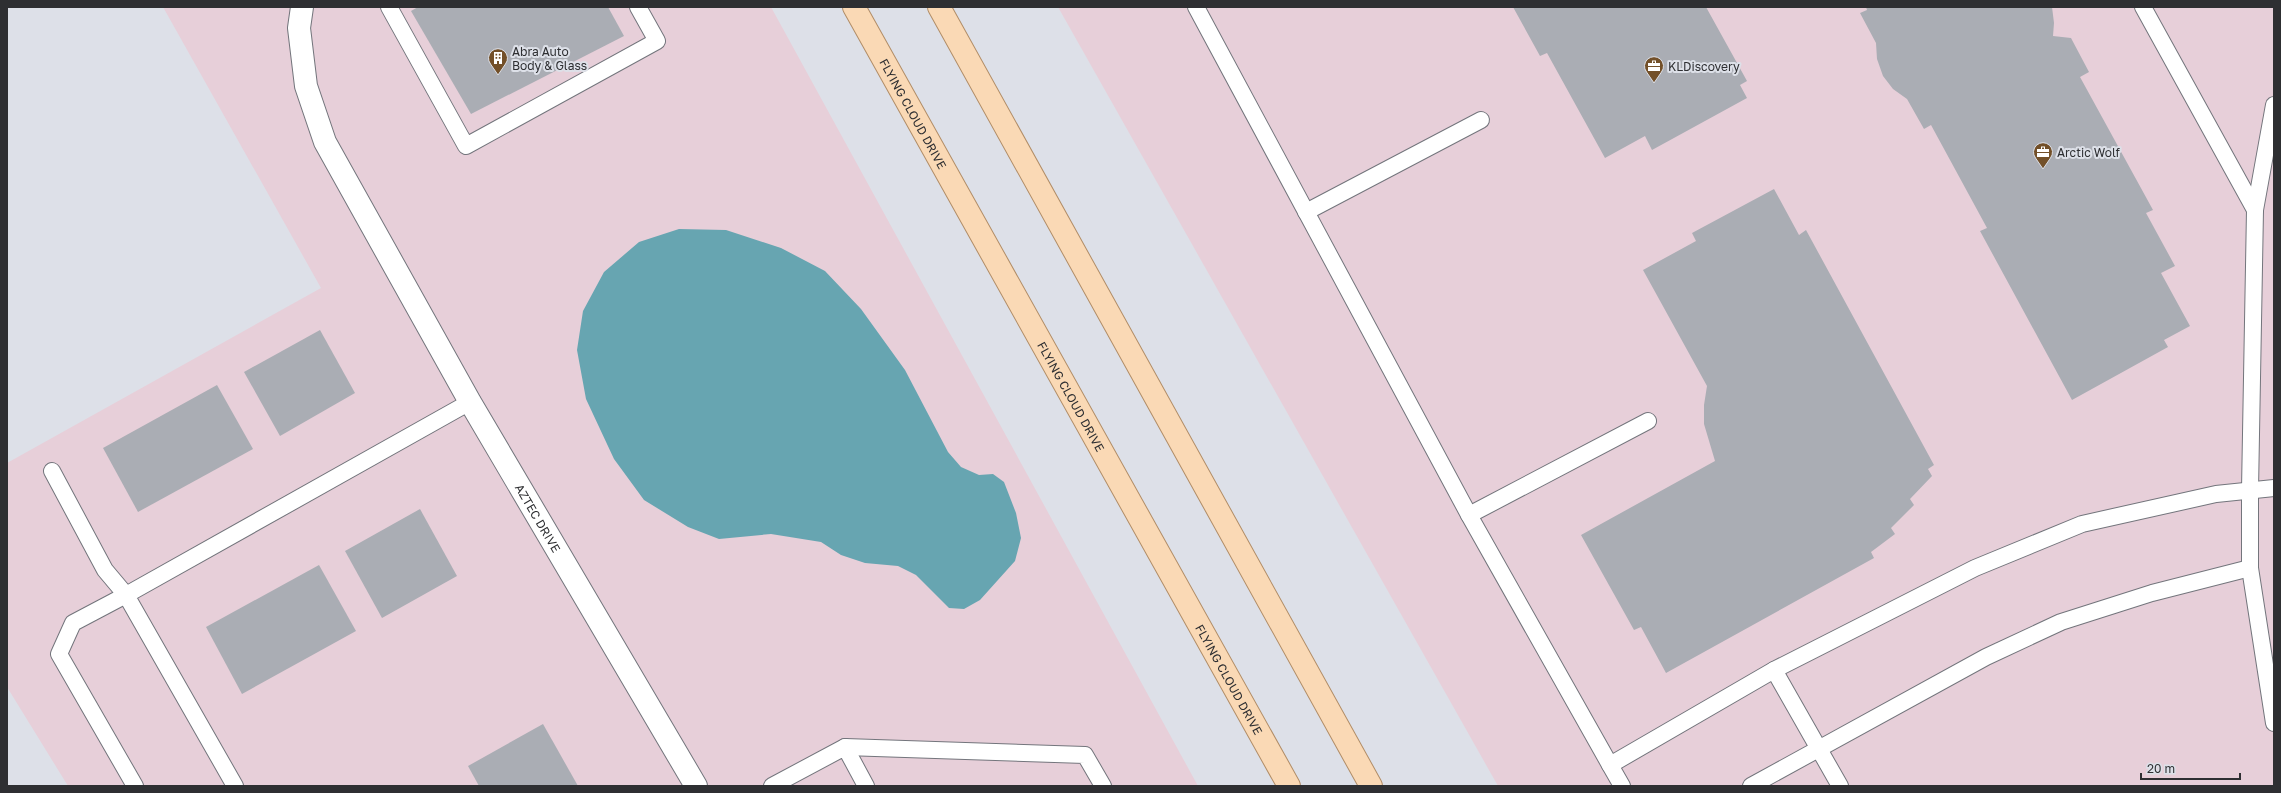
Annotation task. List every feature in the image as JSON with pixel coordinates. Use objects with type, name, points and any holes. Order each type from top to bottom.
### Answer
[{"type":"main road","name":"FLYING CLOUD DRIVE","points":[[854,7],[1289,786]]},
{"type":"main road","points":[[940,7],[1371,786]]},
{"type":"street","name":"AZTEC DRIVE","points":[[302,7],[299,28],[306,86],[325,142],[470,402],[696,786]]},
{"type":"lane","points":[[388,7],[466,146],[657,41],[638,7]]},
{"type":"lane","points":[[1196,7],[1469,515],[1622,786]]},
{"type":"lane","points":[[2143,7],[2255,210]]},
{"type":"lane","points":[[2274,105],[2255,210],[2250,490],[2250,568],[2274,723]]},
{"type":"lane","points":[[1306,212],[1481,120]]},
{"type":"lane","points":[[135,786],[59,654],[73,624],[470,402]]},
{"type":"lane","points":[[1469,515],[1648,421]]},
{"type":"lane","points":[[52,470],[105,570],[126,595],[235,786]]},
{"type":"lane","points":[[1610,764],[1774,670],[1974,568],[2082,524],[2216,494],[2274,488]]},
{"type":"lane","points":[[1751,786],[1986,656],[2061,622],[2152,593],[2250,568]]},
{"type":"lane","points":[[1774,670],[1840,786]]},
{"type":"lane","points":[[772,786],[845,747],[1085,755],[1103,786]]},
{"type":"lane","points":[[845,747],[866,786]]},
{"type":"shaded area","points":[[163,7],[771,7],[1198,786],[68,786],[7,687],[7,463],[321,288]]},
{"type":"shaded area","points":[[1058,7],[2274,7],[2274,786],[1498,786]]},
{"type":"water","points":[[679,229],[726,230],[781,248],[825,271],[861,309],[905,370],[948,452],[961,467],[979,475],[993,474],[1004,482],[1016,513],[1021,538],[1015,561],[980,600],[964,609],[949,608],[916,575],[898,566],[865,563],[841,555],[821,542],[771,534],[719,539],[688,527],[644,500],[614,459],[586,399],[577,350],[583,311],[604,272],[639,242]]},
{"type":"building","name":"Abra Auto Body & Glass","points":[[418,7],[608,7],[624,36],[471,114],[411,11]]},
{"type":"building","name":"KLDiscovery","points":[[1513,7],[1706,7],[1747,81],[1740,85],[1747,98],[1652,150],[1645,136],[1605,158],[1547,53],[1540,56]]},
{"type":"building","name":"Arctic Wolf","points":[[1866,7],[2052,7],[2054,23],[2053,36],[2071,38],[2089,72],[2080,77],[2153,210],[2146,213],[2175,266],[2161,273],[2190,326],[2164,340],[2168,347],[2072,400],[1980,231],[1987,228],[1931,125],[1924,129],[1907,99],[1893,89],[1883,76],[1877,59],[1876,43],[1860,13],[1867,10]]},
{"type":"building","points":[[1774,189],[1799,235],[1806,230],[1934,465],[1928,469],[1932,476],[1910,499],[1914,505],[1891,528],[1895,534],[1871,552],[1874,558],[1666,673],[1641,627],[1634,630],[1581,535],[1715,461],[1704,424],[1704,405],[1707,386],[1643,270],[1696,241],[1692,233]]},
{"type":"building","points":[[320,330],[355,393],[280,436],[244,372]]},
{"type":"building","points":[[217,385],[253,449],[138,512],[103,448]]},
{"type":"building","points":[[420,509],[457,576],[382,618],[345,551]]},
{"type":"building","points":[[319,565],[356,631],[242,694],[206,627]]},
{"type":"building","points":[[543,724],[578,786],[479,786],[468,766]]},
{"type":"place","name":"Abra Auto Body & Glass","points":[[498,75]]},
{"type":"place","name":"KLDiscovery","points":[[1654,83]]},
{"type":"place","name":"Arctic Wolf","points":[[2043,169]]}]
